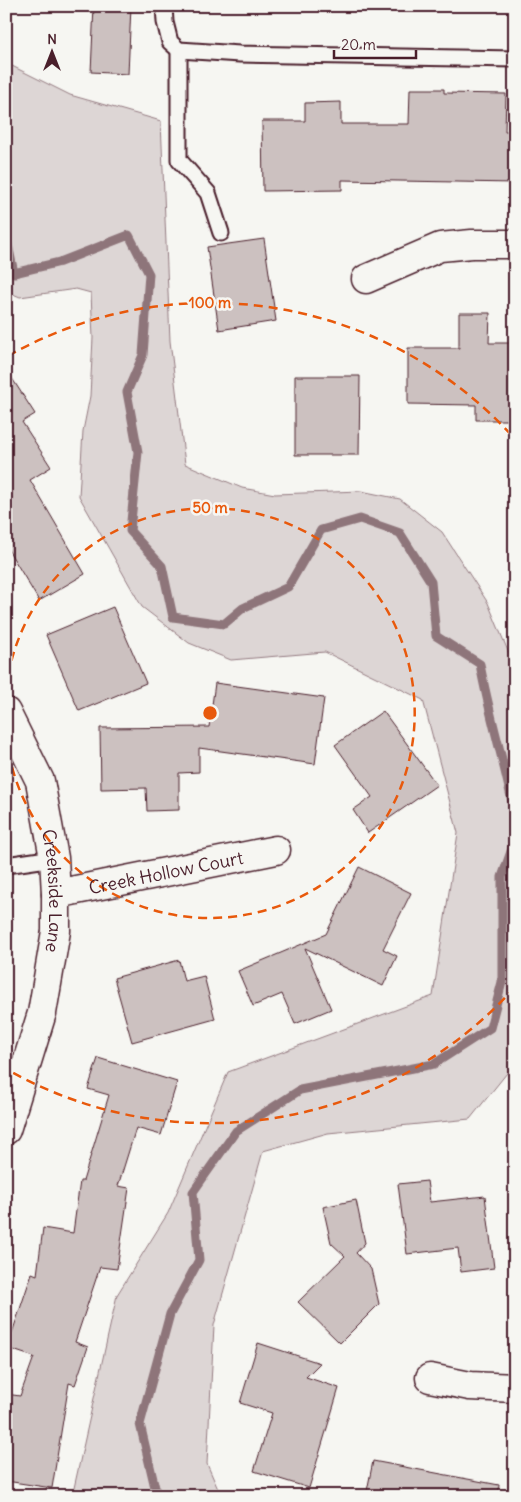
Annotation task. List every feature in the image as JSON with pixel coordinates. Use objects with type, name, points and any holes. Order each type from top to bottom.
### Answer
[{"type":"street","points":[[366,279],[440,247],[472,244],[515,244]]},
{"type":"street","name":"Creekside Lane","points":[[6,712],[40,781],[54,858],[56,894],[56,931],[44,1004],[6,1130]]},
{"type":"street","name":"Creek Hollow Court","points":[[56,894],[276,850]]},
{"type":"street","points":[[430,1378],[470,1386],[515,1388]]},
{"type":"lane","points":[[164,6],[165,22],[170,42],[180,50],[240,54],[515,59]]},
{"type":"lane","points":[[180,50],[179,160],[208,193],[221,233]]},
{"type":"lane","points":[[6,865],[54,858]]},
{"type":"shaded area","points":[[6,63],[70,95],[161,121],[170,341],[185,464],[242,488],[275,494],[361,491],[400,499],[442,532],[488,603],[515,668],[515,1063],[470,1119],[328,1133],[263,1151],[214,1325],[207,1464],[221,1496],[80,1496],[74,1488],[117,1295],[168,1213],[228,1072],[433,996],[458,833],[423,700],[325,652],[231,660],[189,643],[142,607],[79,496],[83,431],[90,396],[93,338],[91,293],[76,289],[20,297],[6,291]]},
{"type":"building","points":[[94,6],[131,6],[128,74],[91,72]]},
{"type":"building","points":[[410,89],[444,89],[444,93],[506,94],[505,131],[515,131],[515,183],[342,180],[342,190],[263,191],[262,121],[305,121],[305,103],[341,102],[341,124],[409,124]]},
{"type":"building","points":[[264,239],[276,321],[219,330],[207,247]]},
{"type":"building","points":[[459,313],[490,313],[489,343],[513,343],[513,420],[476,420],[476,405],[408,404],[408,348],[459,348]]},
{"type":"building","points":[[6,369],[35,414],[22,422],[51,467],[30,480],[85,574],[39,601],[6,546]]},
{"type":"building","points":[[295,376],[360,376],[359,455],[295,455]]},
{"type":"building","points":[[113,607],[146,683],[79,711],[46,635]]},
{"type":"building","points":[[215,683],[324,698],[315,764],[199,748],[199,772],[179,773],[179,810],[147,811],[146,788],[101,789],[100,728],[209,727]]},
{"type":"building","points":[[383,711],[437,785],[368,833],[353,810],[372,797],[335,745]]},
{"type":"building","points":[[359,867],[411,893],[383,949],[397,956],[383,986],[305,948],[331,1009],[295,1024],[282,994],[253,1006],[238,971],[326,934]]},
{"type":"building","points":[[179,960],[184,981],[204,976],[215,1019],[132,1042],[114,978]]},
{"type":"building","points":[[98,1058],[177,1082],[161,1135],[136,1128],[118,1186],[129,1188],[117,1269],[100,1267],[75,1342],[88,1347],[75,1385],[69,1383],[52,1488],[6,1481],[6,1394],[20,1396],[34,1357],[7,1348],[32,1273],[37,1275],[43,1228],[73,1233],[80,1181],[83,1181],[109,1095],[88,1089]]},
{"type":"building","points":[[427,1181],[430,1202],[485,1196],[494,1268],[461,1272],[458,1248],[407,1254],[398,1184]]},
{"type":"building","points":[[356,1200],[365,1243],[356,1253],[371,1269],[379,1304],[340,1343],[298,1302],[345,1256],[331,1243],[323,1207]]},
{"type":"building","points":[[258,1343],[320,1363],[306,1377],[339,1388],[309,1488],[254,1471],[272,1413],[240,1403]]},
{"type":"building","points":[[373,1461],[499,1485],[498,1496],[366,1496]]},
{"type":"waterway","points":[[6,235],[14,273],[60,262],[129,235],[149,274],[143,355],[127,392],[138,452],[130,531],[162,566],[173,617],[224,624],[243,608],[288,587],[321,530],[360,519],[400,533],[431,582],[436,636],[480,664],[515,816]]},
{"type":"waterway","points":[[157,1496],[140,1424],[170,1314],[199,1260],[193,1192],[236,1131],[300,1090],[434,1064],[490,1028],[502,982],[502,877],[515,840]]}]
